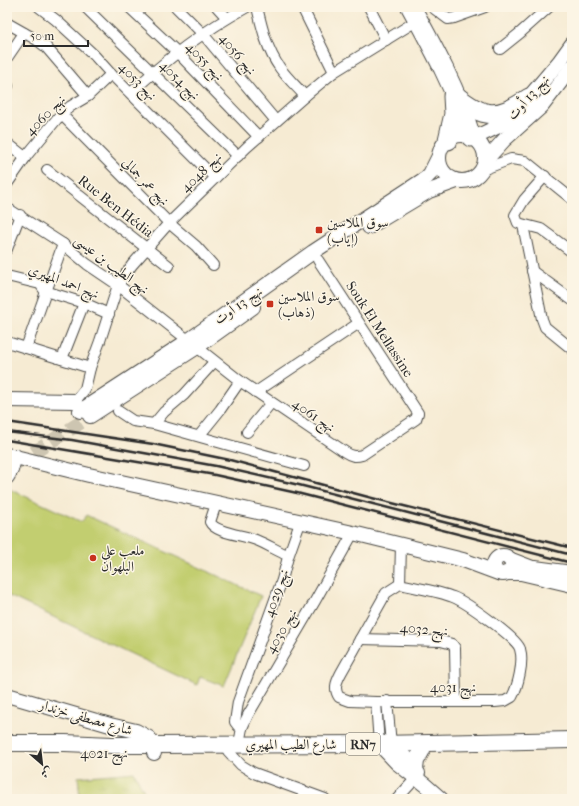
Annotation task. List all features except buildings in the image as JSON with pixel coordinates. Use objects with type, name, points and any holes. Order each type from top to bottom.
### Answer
[{"type":"highway","points":[[415,14],[439,58],[473,138]]},
{"type":"highway","points":[[454,92],[465,103],[481,112],[497,115],[516,108],[529,98]]},
{"type":"highway","points":[[443,148],[454,114],[454,92]]},
{"type":"main road","name":"نهج 13 أوت","points":[[473,138],[506,122],[514,115],[559,62],[572,44]]},
{"type":"main road","name":"نهج 13 أوت","points":[[484,166],[504,140],[542,106],[572,67]]},
{"type":"main road","points":[[459,135],[473,138],[483,148],[484,166],[478,176],[465,182],[451,179],[441,169],[439,162],[443,148],[459,135]]},
{"type":"main road","name":"نهج 13 أوت","points":[[193,344],[313,252],[426,178],[430,174],[443,148]]},
{"type":"main road","name":"نهج 13 أوت","points":[[193,344],[381,219],[429,191],[457,181]]},
{"type":"main road","points":[[7,400],[81,410],[193,344]]},
{"type":"main road","points":[[7,477],[11,470],[11,455],[89,475],[300,523],[352,533],[463,560],[502,573],[526,570],[572,573]]},
{"type":"main road","points":[[463,560],[504,558],[572,591]]},
{"type":"main road","points":[[502,573],[512,566],[504,558]]},
{"type":"main road","points":[[526,570],[572,580]]},
{"type":"main road","points":[[526,570],[572,585]]},
{"type":"main road","name":"شارع مصطفى خزندار","points":[[7,695],[110,725],[136,730],[149,738],[154,749]]},
{"type":"main road","name":"شارع الطيب المهيري","points":[[154,749],[388,747],[572,740]]},
{"type":"main road","name":"نهج 4021","points":[[7,743],[65,743],[154,749]]},
{"type":"main road","points":[[388,747],[441,799]]},
{"type":"main road","name":"شارع الطيب المهيري","points":[[388,747],[422,750],[572,749]]},
{"type":"main road","name":"نهج 4021","points":[[7,753],[109,754],[154,749]]},
{"type":"main road","points":[[419,777],[416,761],[422,750]]},
{"type":"street","name":"نهج 4053","points":[[38,7],[84,46],[215,178]]},
{"type":"street","name":"نهج 4054","points":[[85,7],[152,74],[238,156]]},
{"type":"street","name":"نهج 4055","points":[[129,7],[177,52],[259,137]]},
{"type":"street","name":"نهج 4056","points":[[176,7],[203,34],[276,121]]},
{"type":"street","points":[[217,7],[227,18]]},
{"type":"street","points":[[131,93],[177,52],[227,18],[247,7]]},
{"type":"street","points":[[257,7],[264,35],[273,57],[305,96]]},
{"type":"street","points":[[302,7],[334,72]]},
{"type":"street","points":[[369,7],[386,40]]},
{"type":"street","points":[[435,8],[448,19],[485,7]]},
{"type":"street","points":[[500,49],[549,7]]},
{"type":"street","name":"نهج 4048","points":[[81,410],[90,368],[118,285],[147,248],[215,178],[276,121],[334,72],[386,40],[415,14]]},
{"type":"street","points":[[7,24],[37,40],[46,47],[88,96]]},
{"type":"street","points":[[7,58],[24,33]]},
{"type":"street","name":"نهج 4060","points":[[7,184],[25,157],[61,114],[70,106],[88,96],[111,74]]},
{"type":"street","name":"نهج عمر جمالي","points":[[61,114],[169,224],[196,246],[212,265]]},
{"type":"street","points":[[7,144],[25,157]]},
{"type":"street","points":[[484,166],[511,159],[525,161],[572,199]]},
{"type":"street","name":"Rue Ben Hédia","points":[[47,170],[169,266]]},
{"type":"street","points":[[545,176],[524,200],[515,215],[518,223],[541,229],[572,252]]},
{"type":"street","name":"نهج الطيب بن عيسى","points":[[7,209],[20,215],[63,244],[87,264],[118,285],[193,344]]},
{"type":"street","points":[[7,249],[20,215]]},
{"type":"street","points":[[523,225],[542,319],[545,327],[572,348]]},
{"type":"street","points":[[26,348],[45,291],[63,244]]},
{"type":"street","name":"Souk El Mellassine","points":[[318,260],[418,413]]},
{"type":"street","points":[[532,271],[572,300]]},
{"type":"street","name":"نهج احمد المهيري","points":[[7,276],[40,284],[45,291],[84,303],[109,314]]},
{"type":"street","points":[[62,359],[84,303]]},
{"type":"street","points":[[256,392],[359,323]]},
{"type":"street","points":[[7,342],[90,368]]},
{"type":"street","name":"نهج 4061","points":[[193,344],[214,362],[271,403],[351,456],[356,457],[362,455],[416,419],[418,413]]},
{"type":"street","points":[[154,424],[164,412],[184,395],[214,362]]},
{"type":"street","points":[[199,436],[220,410],[240,381]]},
{"type":"street","points":[[247,432],[271,403]]},
{"type":"street","points":[[118,411],[133,421],[154,424],[304,466]]},
{"type":"street","name":"نهج 4029","points":[[216,504],[210,522],[213,526],[255,539],[287,555],[288,557],[282,580],[238,702],[235,722],[242,728]]},
{"type":"street","points":[[288,557],[300,523]]},
{"type":"street","name":"نهج 4030","points":[[233,748],[248,715],[315,602],[352,533]]},
{"type":"street","points":[[400,584],[401,545]]},
{"type":"street","name":"نهج 4031","points":[[400,584],[452,597],[464,602],[515,641],[521,651],[520,672],[512,697],[509,700],[500,702],[376,702],[343,700],[338,697],[336,694],[335,684],[386,593],[400,584]]},
{"type":"street","name":"نهج 4032","points":[[360,639],[441,641],[452,644],[455,648],[456,701]]},
{"type":"street","points":[[387,701],[388,747]]},
{"type":"street","points":[[376,702],[388,747]]},
{"type":"street","points":[[233,748],[241,765],[254,773],[325,799]]},
{"type":"street","points":[[397,799],[419,777]]},
{"type":"green space","name":"ملعب علي البلهوان","points":[[7,488],[82,522],[86,515],[261,596],[224,686],[200,677],[197,685],[7,595]]},
{"type":"green space","points":[[134,772],[148,799],[80,799],[78,777]]},
{"type":"tunnel","points":[[16,464],[89,417]]},
{"type":"railway","points":[[7,422],[153,444],[230,460],[372,498],[572,548]]},
{"type":"railway","points":[[7,432],[72,440],[216,466],[299,485],[572,555]]},
{"type":"railway","points":[[7,440],[215,475],[297,493],[572,563]]},
{"type":"place","name":"سوق الملاسين (إياب)","points":[[319,230]]},
{"type":"place","name":"سوق الملاسين (ذهاب)","points":[[270,304]]},
{"type":"place","name":"ملعب علي البلهوان","points":[[93,558]]}]
